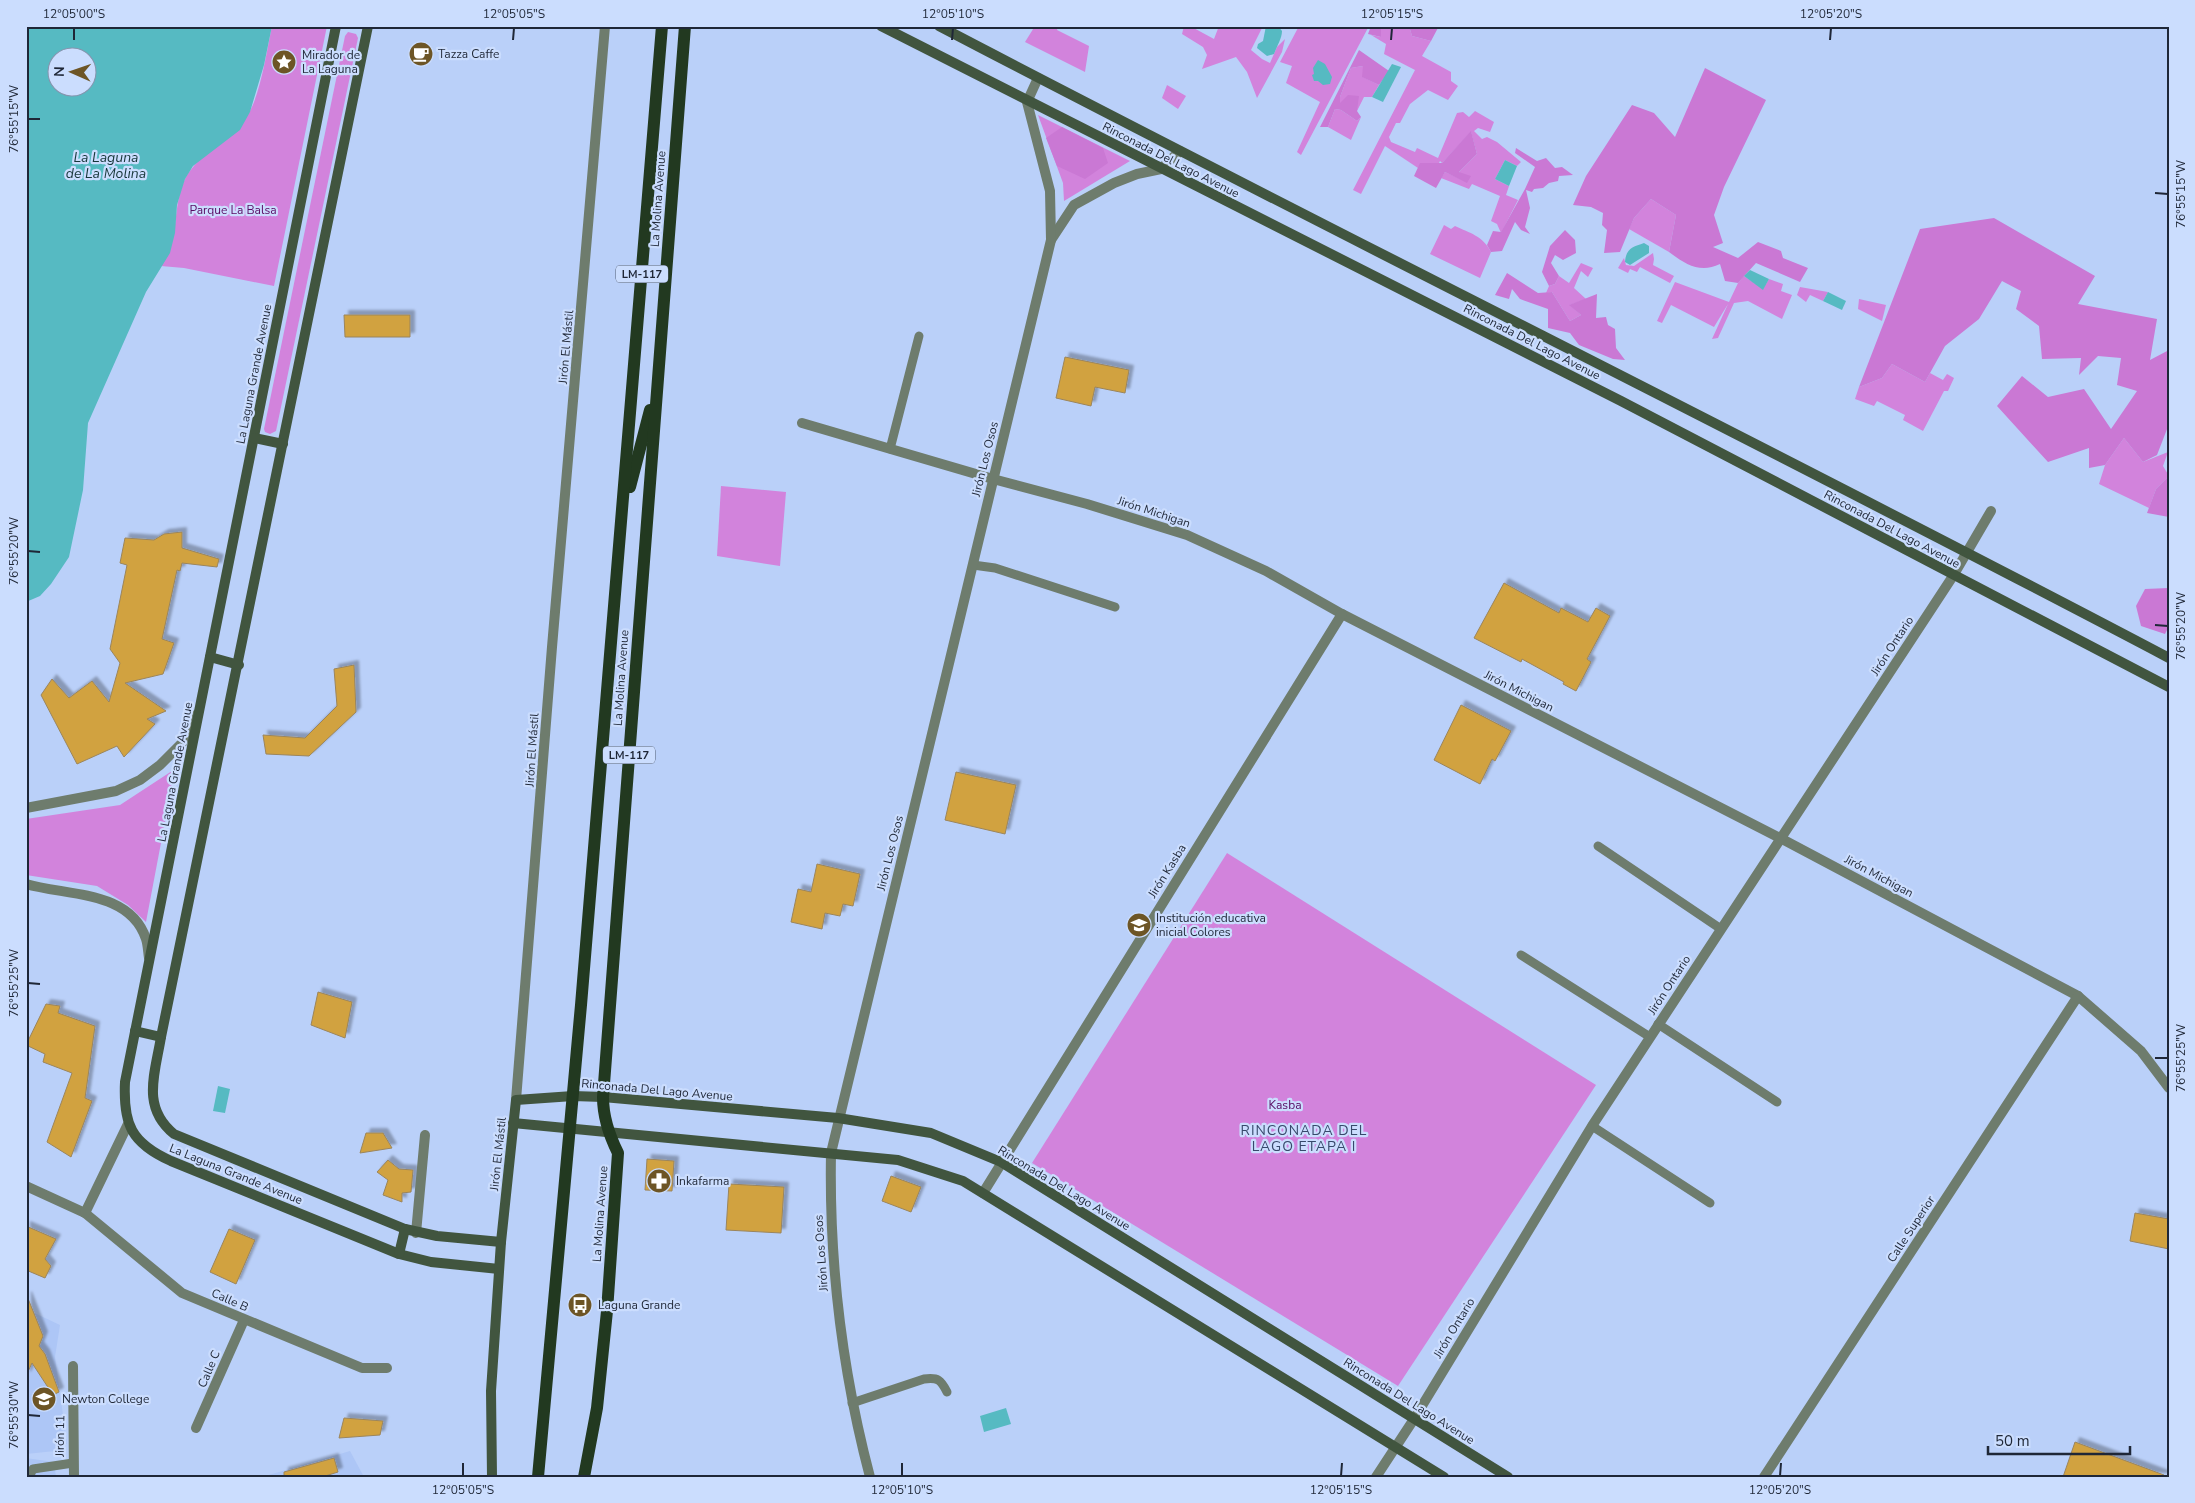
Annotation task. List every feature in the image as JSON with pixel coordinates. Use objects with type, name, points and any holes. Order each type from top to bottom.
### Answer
[{"type":"main road","name":"La Molina Avenue","points":[[538,1477],[573,1096],[662,26]]},
{"type":"main road","name":"La Molina Avenue","points":[[584,1477],[597,1408],[611,1257],[618,1154],[608,1132],[603,1111],[603,1097],[685,26]]},
{"type":"main road","points":[[621,521],[658,378]]},
{"type":"street","name":"La Laguna Grande Avenue","points":[[336,26],[135,1031],[125,1082],[124,1106],[128,1124],[140,1141],[154,1154],[399,1254],[431,1262],[499,1268]]},
{"type":"street","name":"La Laguna Grande Avenue","points":[[368,26],[162,1037],[153,1098],[156,1113],[162,1124],[174,1134],[405,1230],[416,1233],[501,1242]]},
{"type":"street","name":"Jirón El Mástil","points":[[492,1477],[492,1391],[501,1242],[512,1123],[516,1100],[605,26]]},
{"type":"street","name":"Rinconada Del Lago Avenue","points":[[881,26],[1621,401],[2169,688]]},
{"type":"street","name":"Rinconada Del Lago Avenue","points":[[939,26],[1180,151],[1967,552],[2169,658]]},
{"type":"street","points":[[1028,102],[1038,78]]},
{"type":"street","name":"Jirón Los Osos","points":[[870,1477],[852,1403],[835,1278],[830,1196],[831,1153],[1051,240],[1050,191],[1028,102]]},
{"type":"street","points":[[1161,169],[1180,151]]},
{"type":"street","name":"Jirón Los Osos","points":[[1051,240],[1074,205],[1114,183],[1137,174],[1161,169]]},
{"type":"street","name":"Jirón Michigan","points":[[802,423],[993,479],[1087,504],[1187,535],[1266,571],[1342,614],[1780,838],[2078,996],[2141,1051],[2169,1088]]},
{"type":"street","points":[[254,438],[283,444]]},
{"type":"street","name":"Jirón Ontario","points":[[1376,1477],[1414,1419],[1592,1126],[1953,576],[1991,511]]},
{"type":"street","name":"Jirón Kasba","points":[[983,1193],[1000,1162],[1342,614]]},
{"type":"street","points":[[210,657],[239,664]]},
{"type":"street","points":[[26,808],[116,791],[140,780],[160,765],[182,743],[200,709]]},
{"type":"street","points":[[26,884],[96,898],[119,905],[136,920],[146,940],[149,962]]},
{"type":"street","name":"Calle Superior","points":[[1764,1477],[2078,996]]},
{"type":"street","points":[[135,1031],[162,1037]]},
{"type":"street","name":"Rinconada Del Lago Avenue","points":[[516,1100],[573,1096],[603,1097],[838,1118],[931,1133],[1000,1162],[1508,1477]]},
{"type":"street","points":[[512,1123],[898,1160],[963,1181],[1444,1477]]},
{"type":"street","points":[[84,1213],[128,1124]]},
{"type":"street","points":[[416,1233],[426,1135]]},
{"type":"street","name":"Calle B","points":[[26,1186],[84,1213],[182,1293],[362,1368],[387,1368]]},
{"type":"street","points":[[399,1254],[405,1230]]},
{"type":"street","name":"Calle C","points":[[196,1428],[244,1320]]},
{"type":"street","name":"Jirón 11","points":[[74,1366],[74,1477]]},
{"type":"lane","points":[[890,449],[919,336]]},
{"type":"lane","points":[[973,565],[995,568],[1115,607]]},
{"type":"lane","points":[[1598,846],[1721,929]]},
{"type":"lane","points":[[1521,955],[1650,1037]]},
{"type":"lane","points":[[1658,1024],[1777,1102]]},
{"type":"lane","points":[[1592,1126],[1710,1204]]},
{"type":"lane","points":[[852,1403],[930,1378],[936,1378],[942,1382],[947,1392]]},
{"type":"lane","points":[[29,1477],[33,1469],[39,1467],[73,1463]]},
{"type":"shaded area","points":[[1371,26],[1381,26],[1381,37],[1368,34]]},
{"type":"shaded area","points":[[1409,26],[1439,26],[1431,41],[1412,36]]},
{"type":"shaded area","points":[[1359,50],[1389,71],[1379,85],[1362,77],[1363,66],[1351,68],[1340,97],[1340,103],[1348,95],[1359,96],[1357,111],[1361,117],[1357,121],[1341,110],[1335,109],[1328,127],[1320,127]]},
{"type":"shaded area","points":[[1705,68],[1766,100],[1724,187],[1714,215],[1723,243],[1713,247],[1738,258],[1758,242],[1781,251],[1783,258],[1808,268],[1800,282],[1756,263],[1738,283],[1725,281],[1720,264],[1713,267],[1699,268],[1687,264],[1669,252],[1676,215],[1651,199],[1634,218],[1620,252],[1604,253],[1607,230],[1602,225],[1603,213],[1591,207],[1573,205],[1586,176],[1632,105],[1654,113],[1675,137]]},
{"type":"shaded area","points":[[1062,127],[1103,148],[1108,163],[1085,179],[1057,166],[1046,138]]},
{"type":"shaded area","points":[[1471,131],[1477,154],[1459,172],[1471,176],[1467,183],[1445,172],[1436,188],[1414,176],[1420,163],[1442,163]]},
{"type":"shaded area","points":[[1516,148],[1537,161],[1546,158],[1555,168],[1562,167],[1573,175],[1559,176],[1558,181],[1549,183],[1543,188],[1534,189],[1532,192],[1526,190],[1530,208],[1525,227],[1530,234],[1521,230],[1515,222],[1502,251],[1491,252],[1487,245],[1493,231],[1501,232],[1535,167],[1515,153]]},
{"type":"shaded area","points":[[1994,218],[2095,276],[2078,304],[2157,319],[2150,360],[2169,350],[2169,424],[2157,455],[2143,462],[2124,438],[2105,465],[2089,468],[2089,448],[2048,462],[1997,406],[2022,376],[2048,397],[2084,389],[2111,429],[2137,391],[2117,385],[2121,358],[2098,356],[2079,375],[2081,358],[2042,359],[2039,326],[2016,309],[2021,291],[2002,281],[1979,319],[1945,346],[1925,382],[1892,364],[1882,378],[1859,387],[1920,229]]},
{"type":"shaded area","points":[[1565,230],[1575,240],[1576,253],[1563,260],[1555,255],[1551,263],[1559,276],[1555,284],[1549,286],[1542,272],[1550,246]]},
{"type":"shaded area","points":[[1507,273],[1538,293],[1552,292],[1570,321],[1581,315],[1569,305],[1597,294],[1596,318],[1606,317],[1608,325],[1615,329],[1616,348],[1625,360],[1613,359],[1579,345],[1570,333],[1548,328],[1548,309],[1520,299],[1512,289],[1509,299],[1495,295]]},
{"type":"shaded area","points":[[2169,476],[2169,517],[2147,513],[2156,489]]},
{"type":"shaded area","points":[[2169,588],[2169,626],[2165,634],[2141,626],[2136,606],[2145,589]]},
{"type":"shaded area","name":"Newton College","points":[[26,1309],[60,1325],[55,1357],[67,1444],[55,1441],[55,1451],[26,1454]]},
{"type":"shaded area","points":[[350,1451],[364,1477],[262,1477]]},
{"type":"shaded area","points":[[26,1458],[54,1462],[56,1477],[26,1477]]},
{"type":"green space","name":"Parque La Balsa","points":[[272,26],[327,26],[274,286],[184,268],[161,266],[171,244],[178,201],[189,172],[250,111],[266,58]]},
{"type":"green space","points":[[1035,26],[1058,26],[1057,30],[1089,46],[1085,72],[1025,42]]},
{"type":"green space","points":[[1184,26],[1190,26],[1214,39],[1219,26],[1263,26],[1251,50],[1270,63],[1277,47],[1285,39],[1282,52],[1257,98],[1247,72],[1236,57],[1202,69],[1207,55],[1203,47],[1182,34]]},
{"type":"green space","points":[[1299,26],[1369,26],[1301,155],[1297,152],[1320,102],[1286,83],[1292,66],[1280,62]]},
{"type":"green space","points":[[1381,26],[1409,26],[1412,36],[1431,41],[1422,56],[1451,72],[1451,81],[1458,86],[1448,100],[1428,90],[1410,104],[1400,123],[1396,123],[1389,137],[1391,142],[1415,152],[1417,148],[1438,158],[1457,113],[1463,112],[1469,117],[1475,111],[1494,122],[1490,132],[1478,128],[1474,131],[1482,139],[1487,137],[1497,142],[1521,162],[1517,166],[1505,160],[1495,179],[1509,186],[1506,195],[1518,200],[1501,233],[1497,224],[1491,221],[1500,196],[1472,184],[1469,189],[1441,178],[1445,172],[1467,182],[1459,172],[1477,154],[1471,132],[1442,163],[1440,161],[1439,163],[1421,163],[1418,168],[1385,146],[1361,194],[1353,190],[1415,70],[1384,54],[1386,44],[1371,35],[1381,37]]},
{"type":"green space","points":[[348,32],[356,34],[358,38],[276,431],[270,434],[265,432],[264,429],[345,36]]},
{"type":"green space","points":[[1363,66],[1363,77],[1379,85],[1372,97],[1364,97],[1357,111],[1340,104],[1340,97],[1351,68]]},
{"type":"green space","points":[[1167,85],[1186,96],[1178,109],[1162,98]]},
{"type":"green space","points":[[1335,109],[1341,110],[1357,121],[1361,117],[1351,140],[1328,127]]},
{"type":"green space","points":[[1038,115],[1130,161],[1064,201],[1063,183]]},
{"type":"green space","points":[[1651,199],[1676,215],[1669,252],[1629,229],[1634,218]]},
{"type":"green space","points":[[1444,225],[1451,229],[1455,226],[1471,233],[1488,247],[1491,252],[1480,278],[1430,254]]},
{"type":"green space","points":[[1653,253],[1653,265],[1674,276],[1670,283],[1640,267],[1637,272],[1630,269],[1628,273],[1618,268],[1624,258],[1626,265],[1634,266]]},
{"type":"green space","points":[[1581,263],[1593,268],[1588,277],[1581,271],[1574,288],[1586,299],[1570,305],[1581,315],[1570,321],[1552,292],[1546,293],[1549,286],[1555,284],[1559,276],[1569,283]]},
{"type":"green space","points":[[1744,276],[1763,289],[1769,279],[1783,284],[1781,291],[1792,295],[1782,319],[1748,301],[1734,303],[1718,338],[1712,339],[1728,304],[1714,327],[1671,305],[1662,323],[1657,321],[1675,282],[1729,302],[1738,283]]},
{"type":"green space","points":[[1800,287],[1828,292],[1823,301],[1810,295],[1806,302],[1797,295]]},
{"type":"green space","points":[[1859,299],[1886,305],[1882,321],[1858,309]]},
{"type":"green space","points":[[1892,364],[1925,382],[1930,373],[1943,380],[1947,374],[1954,378],[1948,391],[1944,391],[1923,431],[1903,420],[1905,415],[1877,401],[1874,406],[1855,399],[1859,387],[1882,378]]},
{"type":"green space","points":[[2124,438],[2143,462],[2168,452],[2163,466],[2169,476],[2156,489],[2149,508],[2099,484],[2105,465]]},
{"type":"green space","points":[[721,486],[786,492],[780,566],[717,556]]},
{"type":"green space","points":[[175,769],[146,922],[128,905],[97,886],[26,875],[26,819],[120,805]]},
{"type":"green space","name":"Kasba","points":[[1227,853],[1596,1085],[1398,1386],[1032,1163]]},
{"type":"water","name":"La Laguna de La Molina","points":[[26,26],[272,26],[264,65],[250,112],[240,130],[193,166],[185,179],[177,205],[175,233],[170,253],[146,292],[88,423],[83,490],[69,557],[51,584],[40,596],[26,602]]},
{"type":"water","points":[[1266,26],[1278,26],[1282,31],[1274,54],[1267,56],[1257,48],[1258,44],[1263,41]]},
{"type":"water","points":[[1318,60],[1325,64],[1332,77],[1330,84],[1323,85],[1318,81],[1314,81],[1312,75],[1314,74],[1313,68]]},
{"type":"water","points":[[1392,64],[1401,67],[1383,102],[1372,97]]},
{"type":"water","points":[[1505,160],[1517,166],[1509,186],[1495,179]]},
{"type":"water","points":[[1644,243],[1649,246],[1649,253],[1630,265],[1625,262],[1627,254],[1633,247]]},
{"type":"water","points":[[1750,270],[1769,279],[1763,290],[1744,276]]},
{"type":"water","points":[[1828,292],[1846,301],[1842,310],[1823,301]]},
{"type":"water","points":[[218,1086],[230,1089],[225,1113],[213,1111]]},
{"type":"water","points":[[1006,1408],[1011,1424],[984,1432],[980,1416]]},
{"type":"building","points":[[344,315],[410,315],[410,337],[345,337]]},
{"type":"building","points":[[1065,357],[1129,370],[1125,393],[1095,387],[1091,406],[1056,398]]},
{"type":"building","points":[[182,532],[182,548],[219,559],[217,567],[182,563],[180,571],[177,570],[162,639],[174,643],[163,674],[125,683],[166,711],[147,719],[155,724],[124,757],[117,746],[77,764],[41,695],[52,679],[69,698],[92,681],[109,702],[120,663],[110,649],[127,565],[120,563],[125,538],[154,540],[164,534]]},
{"type":"building","points":[[1504,583],[1559,613],[1561,608],[1588,622],[1596,608],[1610,616],[1587,659],[1591,662],[1576,691],[1563,684],[1564,682],[1522,659],[1521,662],[1474,638]]},
{"type":"building","points":[[354,665],[356,712],[309,756],[266,754],[263,735],[305,738],[337,706],[334,669]]},
{"type":"building","points":[[1461,705],[1511,731],[1495,761],[1492,759],[1480,784],[1434,760]]},
{"type":"building","points":[[956,772],[1016,785],[1005,834],[945,820]]},
{"type":"building","points":[[817,864],[860,874],[853,906],[843,904],[840,916],[825,913],[822,929],[791,922],[798,889],[811,892]]},
{"type":"building","points":[[318,992],[352,1002],[345,1038],[311,1025]]},
{"type":"building","points":[[46,1004],[60,1006],[58,1013],[95,1026],[85,1098],[92,1101],[71,1157],[47,1142],[72,1073],[43,1062],[45,1054],[26,1045]]},
{"type":"building","points":[[366,1133],[383,1133],[392,1148],[360,1153]]},
{"type":"building","name":"Inkafarma","points":[[647,1159],[674,1161],[672,1191],[645,1190]]},
{"type":"building","points":[[388,1160],[399,1169],[413,1170],[411,1192],[402,1193],[402,1202],[383,1195],[388,1180],[377,1172]]},
{"type":"building","points":[[891,1176],[921,1187],[911,1212],[882,1201]]},
{"type":"building","points":[[729,1184],[784,1187],[781,1233],[726,1230]]},
{"type":"building","points":[[2135,1213],[2169,1219],[2169,1249],[2130,1241]]},
{"type":"building","points":[[26,1226],[56,1239],[45,1259],[51,1266],[45,1278],[26,1270]]},
{"type":"building","points":[[229,1229],[255,1240],[236,1284],[210,1272]]},
{"type":"building","points":[[27,1296],[43,1336],[39,1346],[45,1354],[59,1392],[53,1395],[32,1363],[26,1376]]},
{"type":"building","points":[[344,1418],[383,1421],[380,1435],[339,1438]]},
{"type":"building","points":[[2075,1442],[2164,1475],[2164,1477],[2063,1477]]},
{"type":"building","points":[[334,1458],[338,1472],[322,1477],[284,1477],[284,1472]]},
{"type":"place","name":"Tazza Caffe","points":[[421,54]]},
{"type":"place","name":"Mirador de La Laguna","points":[[284,62]]},
{"type":"place","name":"Institución educativa inicial Colores","points":[[1139,925]]},
{"type":"place","name":"Inkafarma","points":[[659,1181]]},
{"type":"place","name":"Laguna Grande","points":[[580,1305]]},
{"type":"place","name":"Newton College","points":[[44,1399]]},
{"type":"district","name":"RINCONADA DEL LAGO ETAPA I","points":[[1304,1138]]}]
